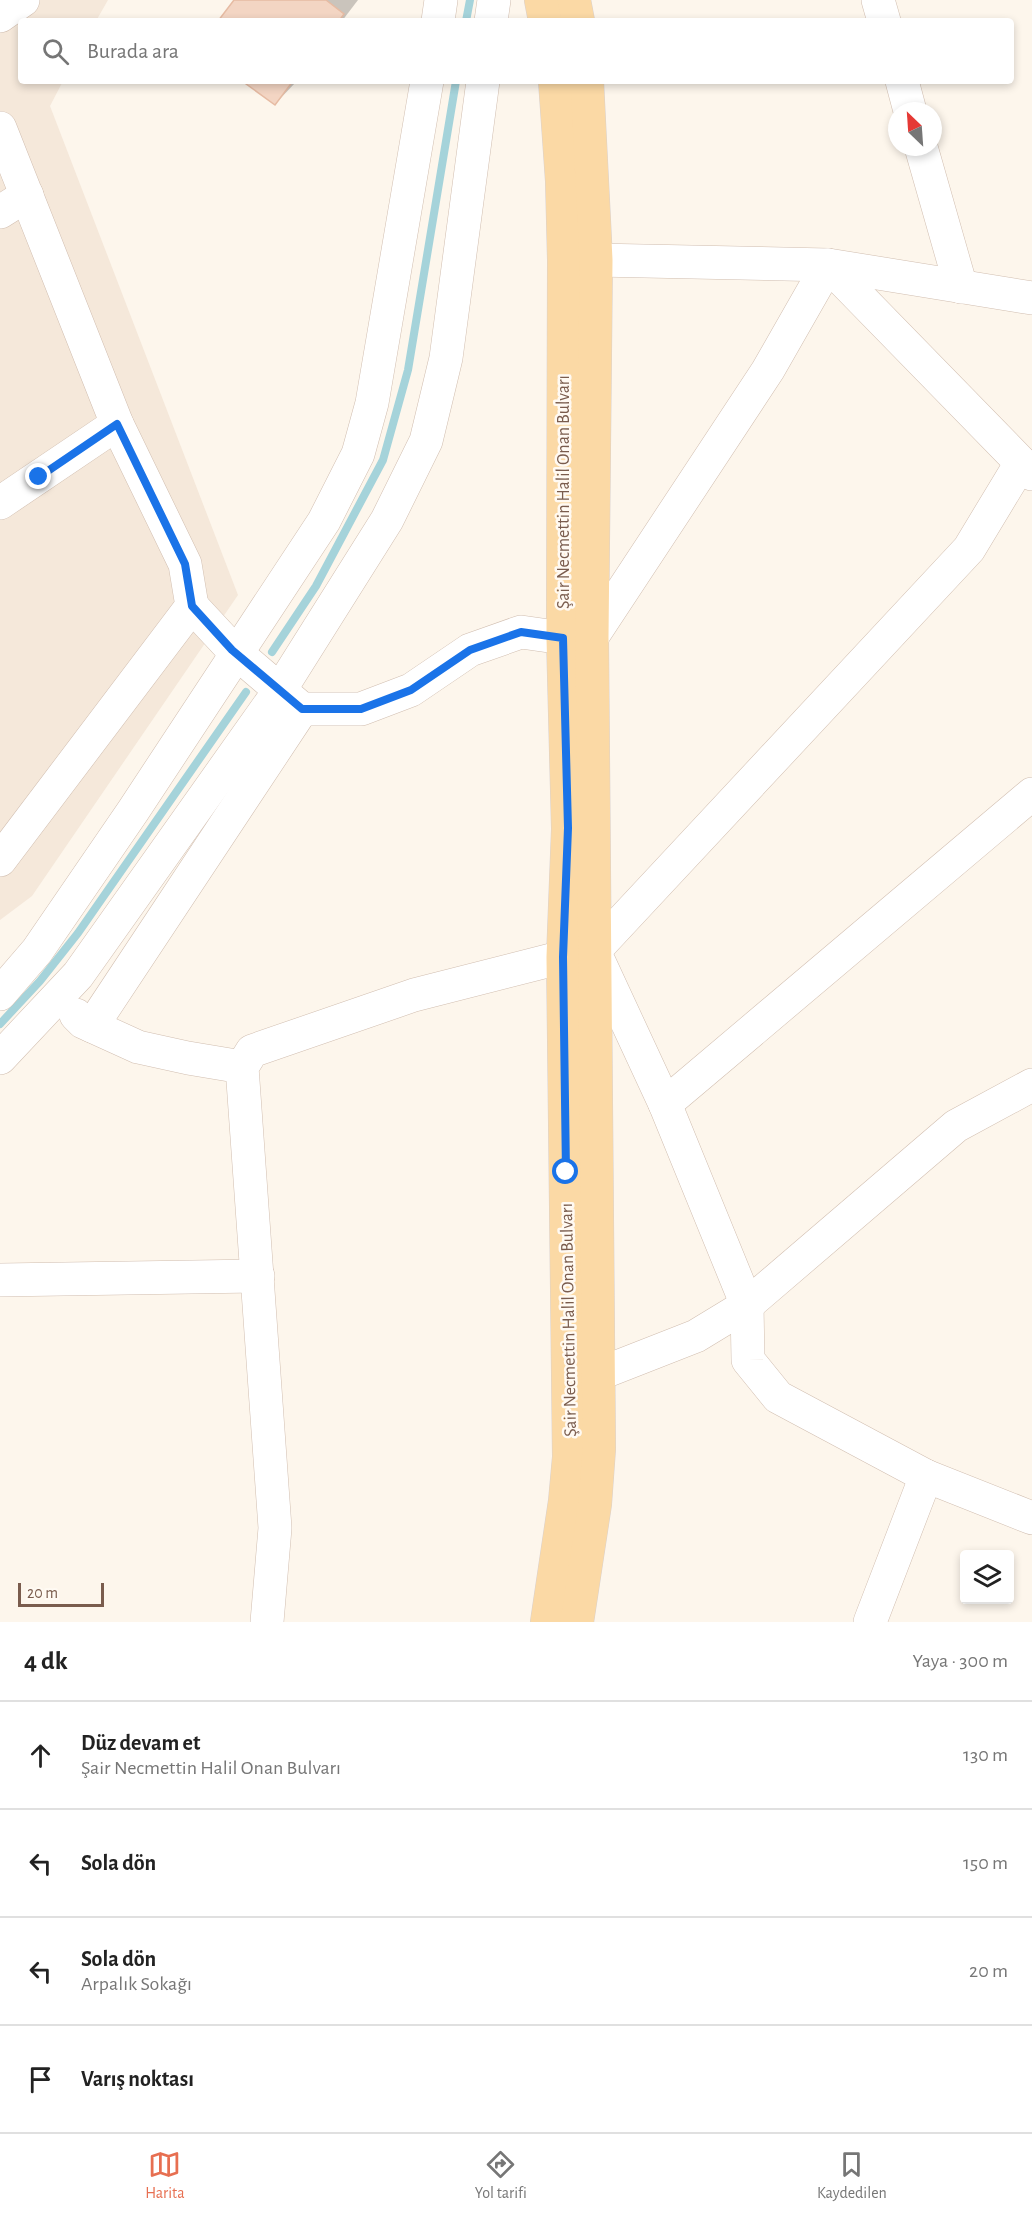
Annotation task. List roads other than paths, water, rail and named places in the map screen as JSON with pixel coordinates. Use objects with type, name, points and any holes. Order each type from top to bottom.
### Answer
[{"type":"main road","points":[[541,0],[544,18]]},
{"type":"main road","points":[[574,0],[577,18]]},
{"type":"main road","points":[[594,18],[596,0]]},
{"type":"main road","name":"Şair Necmettin Halil Onan Bulvarı","points":[[547,1622],[565,1501],[569,1456],[579,954],[578,638],[562,181],[555,84]]},
{"type":"main road","name":"Şair Necmettin Halil Onan Bulvarı","points":[[578,638],[596,260],[589,88]]},
{"type":"main road","name":"Şair Necmettin Halil Onan Bulvarı","points":[[577,1622],[595,1504],[599,1449],[599,1374],[579,954]]},
{"type":"street","points":[[0,16],[23,0]]},
{"type":"street","points":[[438,18],[441,0]]},
{"type":"street","points":[[491,18],[494,0]]},
{"type":"street","points":[[878,0],[883,18]]},
{"type":"street","points":[[0,994],[38,951],[237,653],[324,521],[358,454],[372,404],[426,84]]},
{"type":"street","points":[[93,1026],[291,699],[387,520],[426,441],[446,358],[483,84]]},
{"type":"street","points":[[903,84],[908,102]]},
{"type":"street","points":[[0,128],[13,204],[185,564],[192,606],[237,653],[291,699],[361,709],[411,690],[470,650],[521,632],[578,638],[768,370],[828,265]]},
{"type":"street","points":[[924,156],[962,287]]},
{"type":"street","points":[[596,260],[828,265],[1032,298]]},
{"type":"street","points":[[267,1622],[275,1528],[242,1067],[252,1051],[414,995],[579,954],[969,549],[1027,468],[828,265]]},
{"type":"street","points":[[0,503],[117,424]]},
{"type":"street","points":[[0,860],[192,606]]},
{"type":"street","points":[[0,1058],[78,975],[148,878],[291,699]]},
{"type":"street","points":[[665,1104],[1032,794]]},
{"type":"street","points":[[579,954],[665,1104],[747,1305],[748,1360],[778,1397],[926,1476],[1032,1518]]},
{"type":"street","points":[[57,998],[83,1022],[138,1047],[242,1067]]},
{"type":"street","points":[[599,1374],[696,1336],[747,1305],[956,1126],[1032,1085]]},
{"type":"street","points":[[0,1280],[258,1276]]},
{"type":"street","points":[[870,1622],[926,1476]]},
{"type":"waterway","points":[[467,18],[470,0]]},
{"type":"waterway","points":[[272,652],[316,586],[383,460],[408,370],[456,84]]},
{"type":"waterway","points":[[0,1024],[40,981],[78,933],[246,692]]}]
